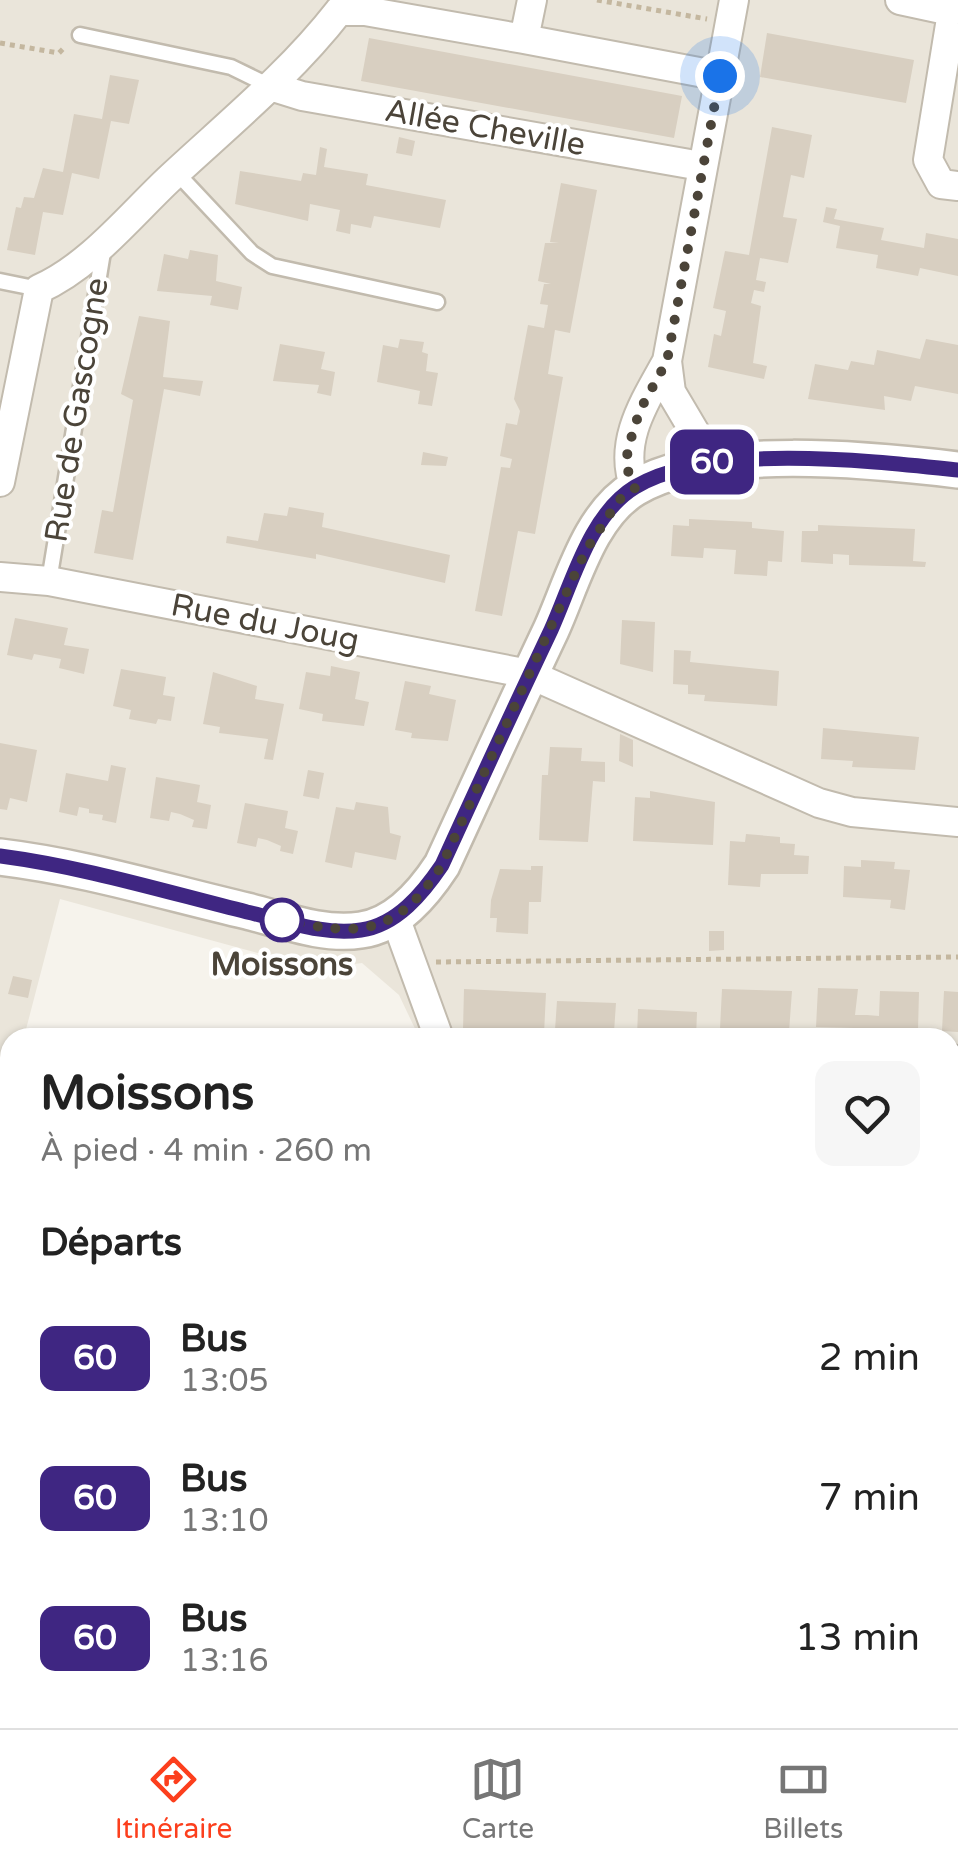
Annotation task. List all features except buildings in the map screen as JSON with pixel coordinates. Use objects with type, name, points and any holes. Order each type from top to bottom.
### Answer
[{"type":"street","points":[[524,39],[532,0]]},
{"type":"street","points":[[900,0],[953,6],[928,160],[942,184],[958,186]]},
{"type":"street","name":"Rue de Gascogne","points":[[0,482],[39,289],[60,280],[310,48],[335,6],[423,10],[524,39],[720,76]]},
{"type":"street","points":[[705,463],[702,446],[671,392],[667,361],[732,12]]},
{"type":"street","name":"Allée Cheville","points":[[270,86],[302,96],[701,166]]},
{"type":"street","points":[[635,488],[626,466],[628,448],[640,410],[667,361]]},
{"type":"street","points":[[0,856],[117,879],[322,930],[362,930],[395,916],[423,894],[442,865],[586,550],[612,510],[635,488],[705,463],[785,460],[958,470]]},
{"type":"street","name":"Rue du Joug","points":[[0,576],[49,581],[529,674],[819,803],[852,812],[958,822]]},
{"type":"street","points":[[395,916],[435,1028]]},
{"type":"lane","points":[[80,35],[231,67],[270,86]]},
{"type":"lane","points":[[176,172],[252,253],[272,266],[437,302]]},
{"type":"lane","name":"Rue de Gascogne","points":[[49,581],[106,239]]},
{"type":"lane","points":[[0,281],[39,289]]},
{"type":"path","points":[[597,0],[732,12]]},
{"type":"path","points":[[0,43],[58,53],[80,35]]},
{"type":"path","points":[[414,964],[958,958]]},
{"type":"shaded area","points":[[0,0],[958,0],[958,1028],[415,1028],[399,995],[362,963],[316,969],[60,899],[26,1028],[0,1028]]},
{"type":"bus line","name":"60","points":[[0,856],[117,879],[322,930],[362,930],[395,916],[423,894],[442,865],[586,550],[619,500],[667,473],[705,463],[771,460],[958,470]]},
{"type":"place","name":"Moissons","points":[[282,920]]},
{"type":"route","points":[[282,920],[322,930],[362,930],[395,916],[423,894],[442,865],[586,550],[619,500],[635,488],[626,466],[628,448],[640,410],[667,361],[720,76]]}]
